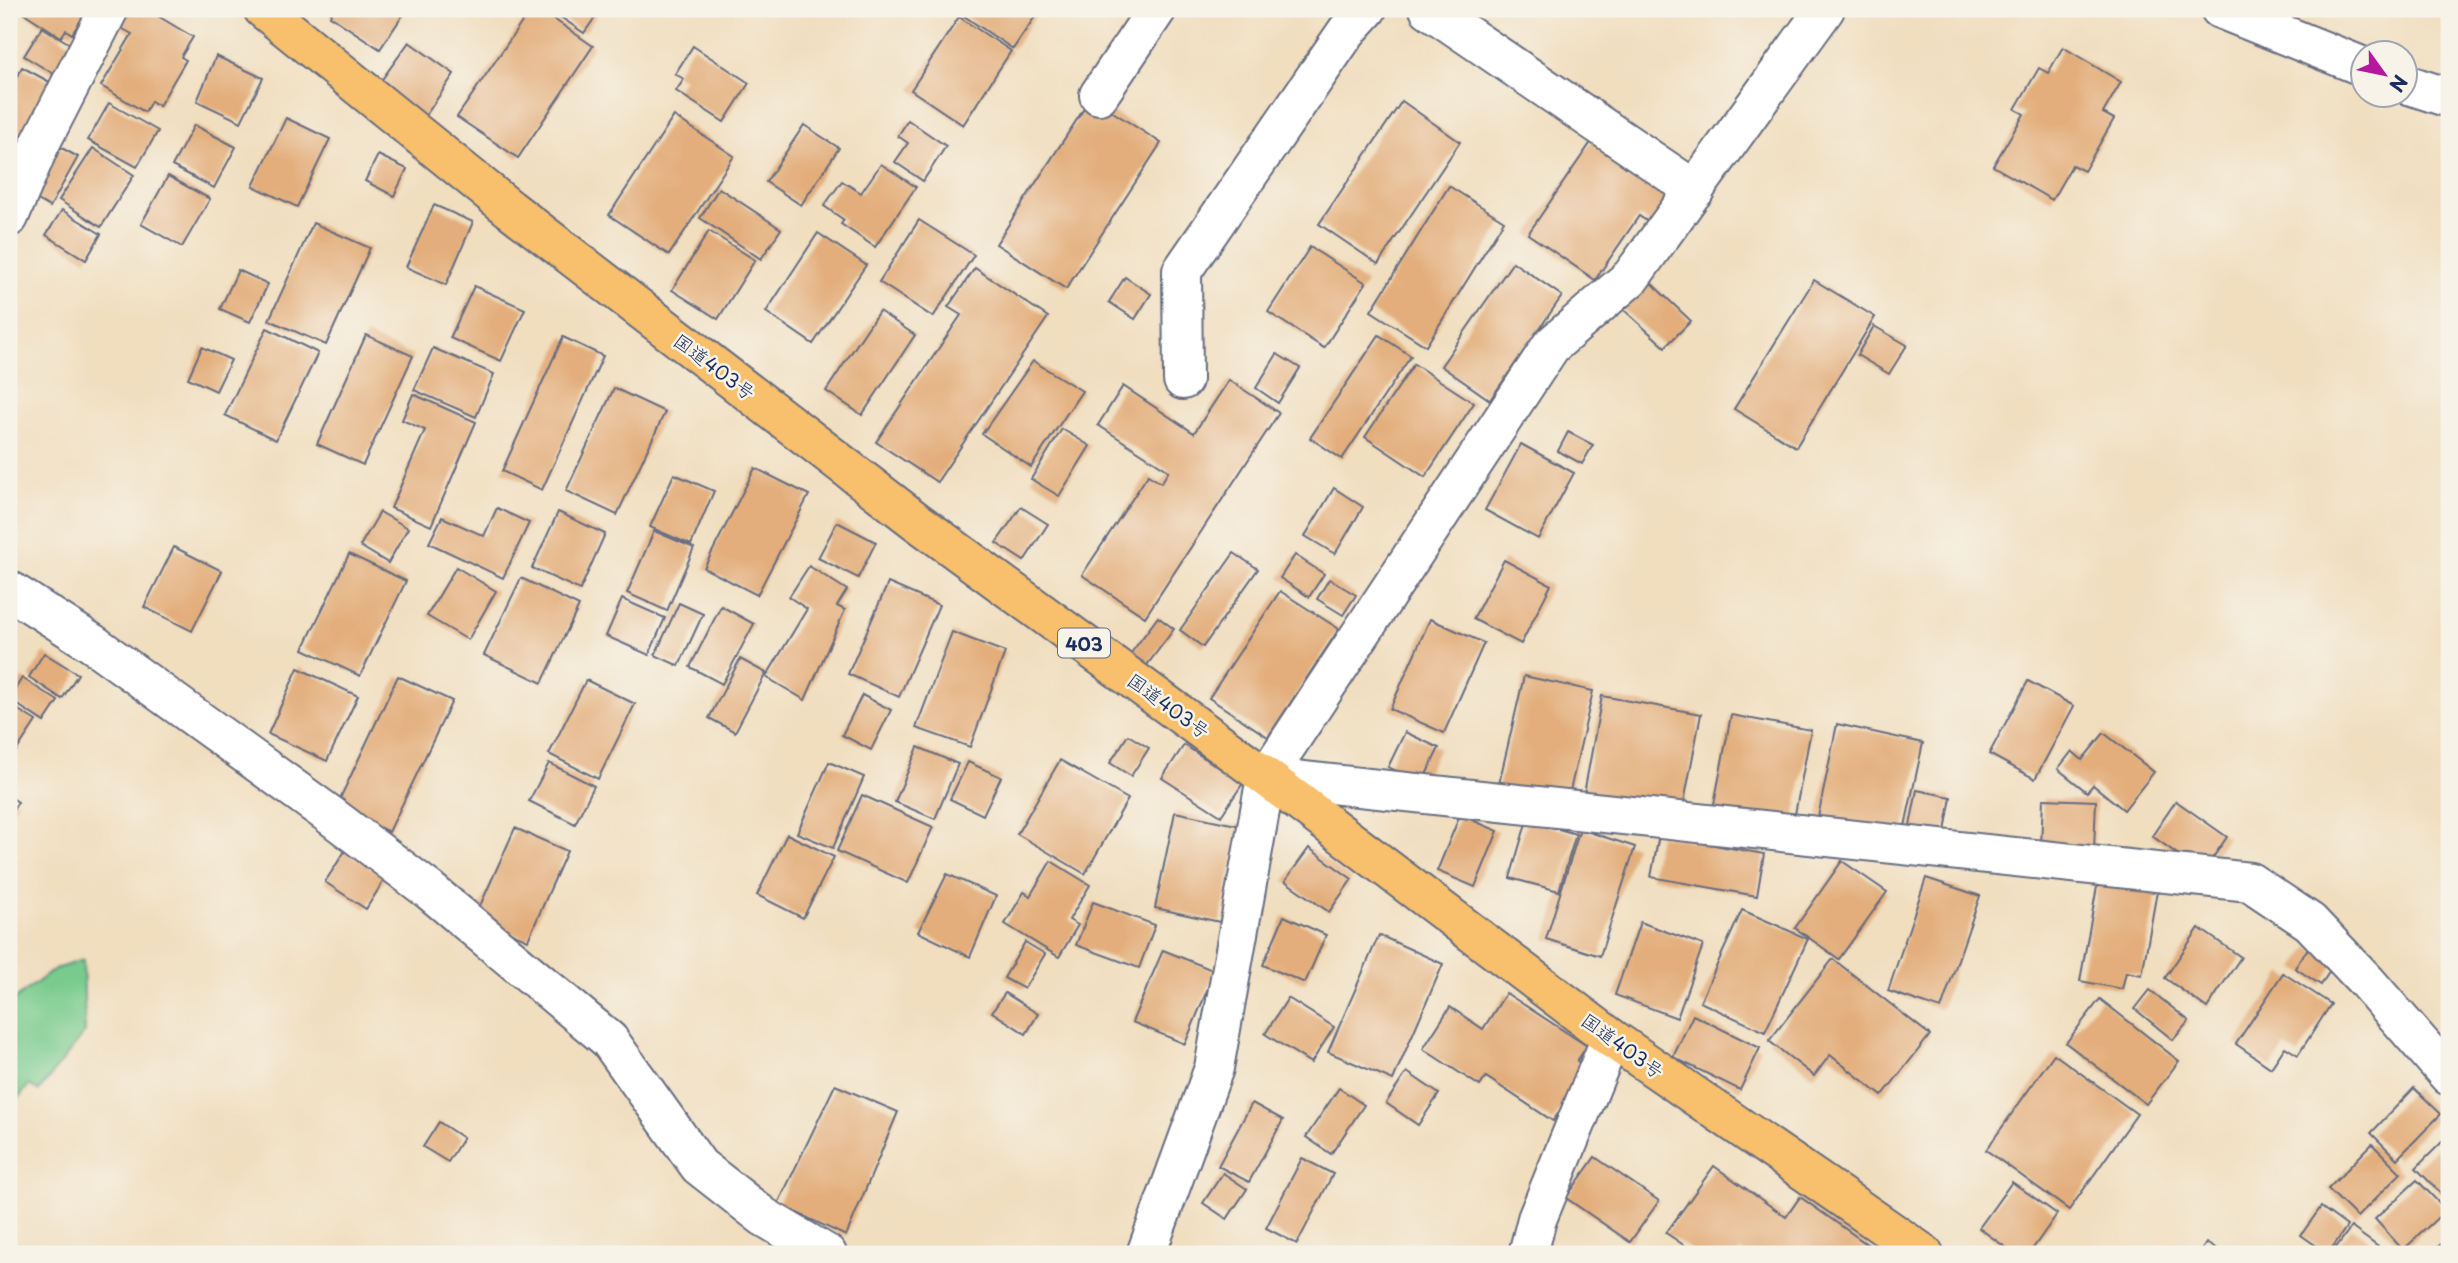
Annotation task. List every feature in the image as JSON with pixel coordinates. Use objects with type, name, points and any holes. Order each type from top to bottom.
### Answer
[{"type":"highway","name":"国道403号","points":[[263,9],[510,209],[883,495],[1266,777],[1612,1038],[1924,1254]]},
{"type":"street","points":[[9,217],[40,144],[108,9]]},
{"type":"street","points":[[1099,95],[1157,9]]},
{"type":"street","points":[[1182,380],[1182,271],[1347,31],[1367,9]]},
{"type":"street","points":[[1429,9],[1695,190]]},
{"type":"street","points":[[1146,1254],[1214,1068],[1266,777],[1551,346],[1631,277],[1825,9]]},
{"type":"street","points":[[2220,9],[2350,61]]},
{"type":"street","points":[[2420,89],[2449,98]]},
{"type":"street","points":[[9,590],[92,643],[429,890],[609,1040],[699,1166],[764,1217],[827,1254]]},
{"type":"street","points":[[1266,777],[2249,882],[2310,922],[2367,982],[2449,1076]]},
{"type":"street","points":[[1528,1254],[1537,1219],[1612,1038]]},
{"type":"green space","points":[[83,960],[85,1032],[39,1091],[29,1085],[9,1110],[9,991],[15,999],[55,969]]},
{"type":"building","points":[[27,9],[88,9],[72,34],[66,30],[61,37],[24,13]]},
{"type":"building","points":[[126,9],[146,9],[193,37],[181,57],[186,60],[159,106],[151,101],[145,112],[101,86],[132,34],[116,25]]},
{"type":"building","points":[[334,9],[407,9],[380,49],[330,16]]},
{"type":"building","points":[[531,9],[539,9],[593,46],[518,158],[457,117]]},
{"type":"building","points":[[549,9],[601,9],[584,33]]},
{"type":"building","points":[[969,9],[1040,9],[1013,49],[964,16]]},
{"type":"building","points":[[959,17],[1011,51],[963,125],[911,90]]},
{"type":"building","points":[[42,27],[75,47],[57,76],[24,56]]},
{"type":"building","points":[[409,42],[454,74],[424,118],[378,85]]},
{"type":"building","points":[[693,46],[749,83],[724,122],[676,91],[684,79],[675,74]]},
{"type":"building","points":[[2063,47],[2121,82],[2103,113],[2114,119],[2084,171],[2072,165],[2052,200],[1993,166],[2024,114],[2015,109],[2039,68],[2048,73]]},
{"type":"building","points":[[216,56],[263,78],[241,122],[197,101]]},
{"type":"building","points":[[22,67],[59,87],[21,156],[9,149],[9,91]]},
{"type":"building","points":[[1091,98],[1161,143],[1066,289],[996,244]]},
{"type":"building","points":[[1402,101],[1460,142],[1378,264],[1319,224]]},
{"type":"building","points":[[109,103],[158,131],[137,167],[88,140]]},
{"type":"building","points":[[674,116],[734,156],[669,255],[609,215]]},
{"type":"building","points":[[286,118],[330,139],[297,207],[253,186]]},
{"type":"building","points":[[908,120],[946,146],[923,181],[895,162],[908,143],[898,136]]},
{"type":"building","points":[[194,125],[236,147],[214,188],[172,166]]},
{"type":"building","points":[[804,125],[839,148],[801,205],[766,182]]},
{"type":"building","points":[[1594,138],[1676,194],[1654,226],[1639,216],[1595,280],[1528,234]]},
{"type":"building","points":[[58,146],[78,157],[50,207],[31,196]]},
{"type":"building","points":[[93,148],[134,175],[101,227],[59,200]]},
{"type":"building","points":[[378,155],[407,169],[394,196],[365,181]]},
{"type":"building","points":[[881,164],[916,187],[875,247],[841,224],[844,220],[824,206],[842,181],[861,193]]},
{"type":"building","points":[[168,176],[210,199],[182,247],[141,224]]},
{"type":"building","points":[[1449,186],[1504,221],[1426,346],[1371,311]]},
{"type":"building","points":[[719,188],[781,229],[761,259],[700,218]]},
{"type":"building","points":[[434,205],[473,222],[446,285],[406,267]]},
{"type":"building","points":[[62,210],[101,234],[86,260],[46,235]]},
{"type":"building","points":[[919,220],[974,255],[933,317],[879,282]]},
{"type":"building","points":[[313,223],[370,248],[326,345],[269,320]]},
{"type":"building","points":[[709,231],[755,260],[718,319],[672,290]]},
{"type":"building","points":[[818,233],[866,265],[813,344],[766,312]]},
{"type":"building","points":[[1310,247],[1366,283],[1324,348],[1268,312]]},
{"type":"building","points":[[1513,262],[1562,296],[1490,400],[1441,366]]},
{"type":"building","points":[[975,268],[1048,317],[937,482],[876,442],[961,315],[948,307]]},
{"type":"building","points":[[238,270],[268,284],[250,322],[220,309]]},
{"type":"building","points":[[1125,277],[1151,294],[1135,319],[1109,302]]},
{"type":"building","points":[[1814,280],[1875,317],[1796,447],[1734,409]]},
{"type":"building","points":[[1649,281],[1691,321],[1665,347],[1623,309]]},
{"type":"building","points":[[474,286],[525,309],[501,361],[450,338]]},
{"type":"building","points":[[879,311],[915,335],[862,415],[826,391]]},
{"type":"building","points":[[1874,326],[1907,345],[1889,374],[1857,355]]},
{"type":"building","points":[[267,328],[318,353],[276,440],[225,415]]},
{"type":"building","points":[[366,335],[413,356],[363,465],[317,444]]},
{"type":"building","points":[[1379,335],[1411,356],[1342,459],[1310,438]]},
{"type":"building","points":[[563,337],[603,356],[542,490],[502,471]]},
{"type":"building","points":[[202,347],[231,360],[216,391],[188,378]]},
{"type":"building","points":[[433,348],[494,374],[476,417],[414,390]]},
{"type":"building","points":[[1277,354],[1300,368],[1278,403],[1256,388]]},
{"type":"building","points":[[1033,361],[1082,391],[1031,467],[982,434]]},
{"type":"building","points":[[1414,364],[1474,403],[1425,477],[1365,437]]},
{"type":"building","points":[[1229,380],[1279,413],[1145,617],[1082,575],[1148,475],[1161,483],[1169,471],[1098,425],[1123,386],[1194,433]]},
{"type":"building","points":[[614,388],[665,412],[617,515],[566,491]]},
{"type":"building","points":[[413,394],[476,422],[431,526],[391,508],[425,430],[402,420]]},
{"type":"building","points":[[1062,429],[1090,446],[1059,496],[1031,479]]},
{"type":"building","points":[[1568,432],[1593,445],[1582,464],[1558,451]]},
{"type":"building","points":[[1521,444],[1574,473],[1538,539],[1485,510]]},
{"type":"building","points":[[755,468],[809,495],[757,595],[704,568]]},
{"type":"building","points":[[674,474],[714,491],[691,545],[650,527]]},
{"type":"building","points":[[1334,488],[1363,507],[1335,554],[1305,536]]},
{"type":"building","points":[[1021,507],[1048,524],[1024,561],[996,543]]},
{"type":"building","points":[[497,508],[529,523],[503,578],[429,543],[442,517],[484,536]]},
{"type":"building","points":[[380,512],[408,528],[388,563],[360,546]]},
{"type":"building","points":[[558,512],[605,534],[580,590],[532,568]]},
{"type":"building","points":[[837,522],[876,542],[858,578],[818,558]]},
{"type":"building","points":[[654,531],[694,548],[667,611],[627,593]]},
{"type":"building","points":[[174,547],[222,571],[192,631],[144,607]]},
{"type":"building","points":[[1234,553],[1258,569],[1203,647],[1180,630]]},
{"type":"building","points":[[349,554],[406,581],[360,676],[303,649]]},
{"type":"building","points":[[1295,555],[1324,574],[1309,597],[1280,578]]},
{"type":"building","points":[[1504,560],[1551,585],[1521,644],[1473,619]]},
{"type":"building","points":[[809,566],[847,590],[837,606],[845,610],[805,700],[766,677],[807,609],[789,597]]},
{"type":"building","points":[[456,567],[496,591],[468,640],[427,616]]},
{"type":"building","points":[[521,578],[579,606],[542,683],[484,655]]},
{"type":"building","points":[[1329,579],[1356,595],[1343,615],[1317,599]]},
{"type":"building","points":[[888,583],[939,605],[899,697],[848,674]]},
{"type":"building","points":[[1280,591],[1339,629],[1268,737],[1209,698]]},
{"type":"building","points":[[622,599],[665,618],[649,655],[606,636]]},
{"type":"building","points":[[679,603],[703,614],[679,666],[655,655]]},
{"type":"building","points":[[721,606],[754,624],[722,684],[690,667]]},
{"type":"building","points":[[1158,617],[1174,629],[1144,669],[1128,657]]},
{"type":"building","points":[[1430,619],[1484,643],[1444,733],[1390,709]]},
{"type":"building","points":[[952,632],[1005,652],[970,747],[916,728]]},
{"type":"building","points":[[44,653],[78,674],[62,699],[29,677]]},
{"type":"building","points":[[740,659],[766,673],[735,732],[709,718]]},
{"type":"building","points":[[298,668],[358,696],[327,761],[268,734]]},
{"type":"building","points":[[398,676],[452,701],[389,832],[336,807]]},
{"type":"building","points":[[1524,676],[1593,691],[1567,804],[1498,788]]},
{"type":"building","points":[[22,678],[58,701],[44,722],[9,699]]},
{"type":"building","points":[[586,680],[635,704],[598,779],[549,754]]},
{"type":"building","points":[[2028,681],[2074,706],[2035,779],[1989,754]]},
{"type":"building","points":[[862,695],[891,710],[871,750],[842,735]]},
{"type":"building","points":[[1602,696],[1701,714],[1681,818],[1583,799]]},
{"type":"building","points":[[9,704],[36,721],[9,762]]},
{"type":"building","points":[[1731,715],[1811,730],[1792,830],[1712,815]]},
{"type":"building","points":[[1837,724],[1923,743],[1902,840],[1817,822]]},
{"type":"building","points":[[1405,732],[1439,748],[1422,783],[1388,767]]},
{"type":"building","points":[[2104,733],[2154,772],[2124,810],[2093,785],[2087,792],[2058,769],[2072,751],[2082,760]]},
{"type":"building","points":[[1128,735],[1149,748],[1131,776],[1110,763]]},
{"type":"building","points":[[1184,745],[1243,783],[1221,816],[1162,778]]},
{"type":"building","points":[[918,747],[958,764],[935,819],[895,802]]},
{"type":"building","points":[[1060,760],[1128,799],[1085,874],[1017,834]]},
{"type":"building","points":[[829,762],[864,777],[833,848],[797,833]]},
{"type":"building","points":[[968,762],[1001,777],[983,815],[950,799]]},
{"type":"building","points":[[549,763],[594,786],[575,824],[529,801]]},
{"type":"building","points":[[1917,790],[1951,797],[1943,843],[1908,836]]},
{"type":"building","points":[[862,795],[933,827],[908,883],[837,851]]},
{"type":"building","points":[[9,796],[18,802],[9,816]]},
{"type":"building","points":[[2043,799],[2096,801],[2094,849],[2041,847]]},
{"type":"building","points":[[2176,801],[2227,837],[2203,872],[2152,836]]},
{"type":"building","points":[[1175,812],[1241,826],[1220,922],[1155,908]]},
{"type":"building","points":[[1460,815],[1498,831],[1475,887],[1437,871]]},
{"type":"building","points":[[1527,820],[1576,834],[1559,891],[1510,878]]},
{"type":"building","points":[[515,828],[567,851],[528,940],[475,917]]},
{"type":"building","points":[[1580,829],[1635,847],[1600,956],[1546,939]]},
{"type":"building","points":[[787,834],[834,857],[803,918],[757,895]]},
{"type":"building","points":[[1659,835],[1764,854],[1757,896],[1651,877]]},
{"type":"building","points":[[1309,848],[1352,879],[1329,912],[1285,881]]},
{"type":"building","points":[[345,851],[386,877],[366,909],[325,882]]},
{"type":"building","points":[[1051,861],[1090,885],[1069,920],[1078,925],[1059,957],[1005,924],[1024,892],[1030,896]]},
{"type":"building","points":[[1842,861],[1887,892],[1839,959],[1795,928]]},
{"type":"building","points":[[947,874],[996,896],[970,957],[918,932]]},
{"type":"building","points":[[1926,878],[1980,896],[1941,1009],[1888,991]]},
{"type":"building","points":[[2098,881],[2157,891],[2142,975],[2126,972],[2122,989],[2080,981]]},
{"type":"building","points":[[1093,902],[1155,925],[1139,968],[1076,945]]},
{"type":"building","points":[[1742,910],[1808,939],[1765,1032],[1700,1002]]},
{"type":"building","points":[[1284,916],[1326,935],[1305,983],[1263,965]]},
{"type":"building","points":[[1640,922],[1703,945],[1677,1018],[1615,995]]},
{"type":"building","points":[[2199,928],[2241,957],[2207,1008],[2165,978]]},
{"type":"building","points":[[1379,935],[1443,964],[1393,1080],[1328,1052]]},
{"type":"building","points":[[1025,942],[1045,954],[1024,989],[1004,978]]},
{"type":"building","points":[[2309,947],[2334,964],[2321,985],[2295,968]]},
{"type":"building","points":[[1163,950],[1215,971],[1185,1044],[1132,1022]]},
{"type":"building","points":[[1833,959],[1930,1035],[1882,1096],[1830,1055],[1814,1076],[1769,1041]]},
{"type":"building","points":[[2283,973],[2331,1004],[2298,1055],[2285,1047],[2271,1068],[2236,1044]]},
{"type":"building","points":[[2150,990],[2189,1021],[2173,1040],[2135,1009]]},
{"type":"building","points":[[1005,993],[1038,1014],[1026,1034],[992,1012]]},
{"type":"building","points":[[1506,993],[1587,1046],[1577,1061],[1588,1069],[1553,1121],[1486,1077],[1480,1086],[1423,1049],[1450,1007],[1483,1029]]},
{"type":"building","points":[[1288,998],[1334,1027],[1311,1063],[1265,1034]]},
{"type":"building","points":[[2100,999],[2179,1061],[2146,1104],[2066,1043]]},
{"type":"building","points":[[1693,1015],[1760,1048],[1740,1090],[1673,1057]]},
{"type":"building","points":[[2054,1054],[2137,1114],[2069,1210],[1986,1150]]},
{"type":"building","points":[[1407,1072],[1439,1094],[1418,1125],[1386,1103]]},
{"type":"building","points":[[835,1085],[898,1112],[846,1236],[778,1204]]},
{"type":"building","points":[[1339,1088],[1364,1105],[1331,1154],[1306,1137]]},
{"type":"building","points":[[2414,1088],[2441,1114],[2397,1159],[2371,1133]]},
{"type":"building","points":[[1252,1103],[1283,1120],[1249,1182],[1218,1166]]},
{"type":"building","points":[[439,1122],[463,1138],[448,1162],[423,1147]]},
{"type":"building","points":[[2449,1135],[2449,1193],[2445,1198],[2416,1168]]},
{"type":"building","points":[[2372,1144],[2401,1173],[2357,1217],[2328,1189]]},
{"type":"building","points":[[1595,1157],[1659,1201],[1630,1242],[1566,1198]]},
{"type":"building","points":[[1302,1158],[1333,1174],[1297,1244],[1266,1228]]},
{"type":"building","points":[[1714,1166],[1786,1217],[1800,1197],[1881,1254],[1745,1254],[1740,1251],[1738,1254],[1697,1254],[1666,1233]]},
{"type":"building","points":[[1223,1173],[1247,1189],[1227,1219],[1203,1203]]},
{"type":"building","points":[[2417,1180],[2446,1210],[2403,1250],[2375,1219]]},
{"type":"building","points":[[2012,1182],[2057,1214],[2029,1254],[2015,1254],[1979,1228]]},
{"type":"building","points":[[2321,1207],[2347,1226],[2328,1254],[2301,1235]]},
{"type":"building","points":[[2351,1227],[2381,1249],[2377,1254],[2342,1254],[2335,1249]]},
{"type":"building","points":[[2449,1237],[2449,1254],[2430,1254]]},
{"type":"building","points":[[2206,1243],[2224,1254],[2199,1254]]}]
